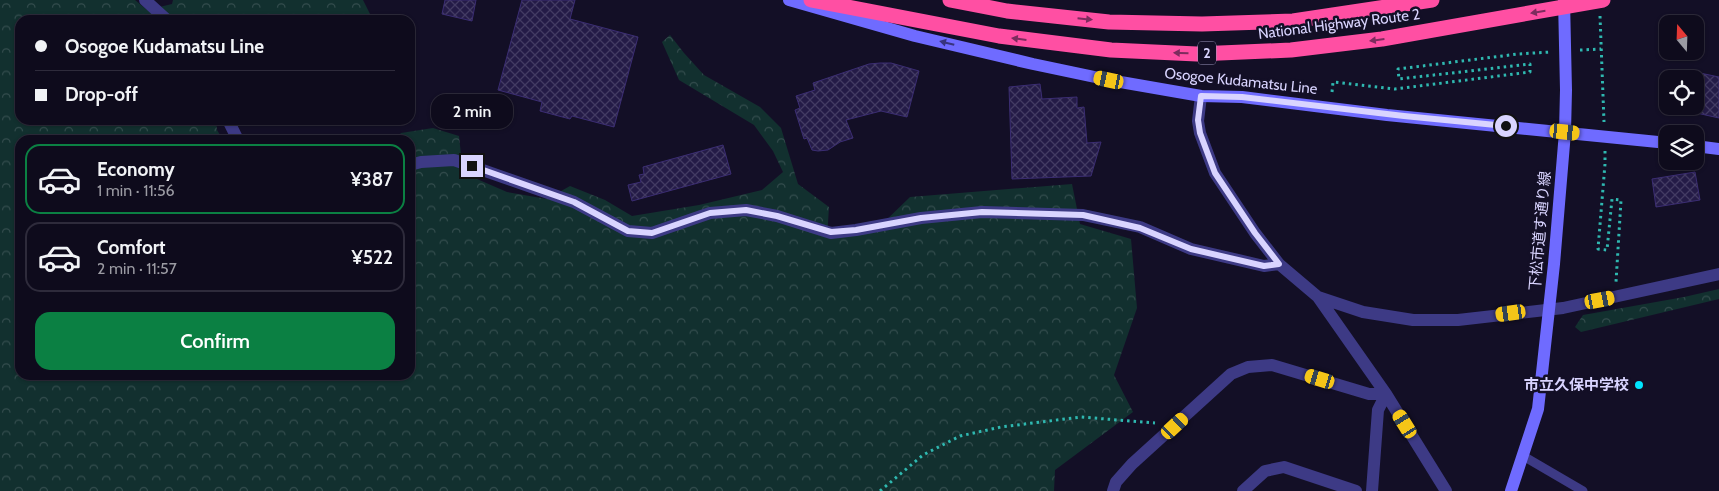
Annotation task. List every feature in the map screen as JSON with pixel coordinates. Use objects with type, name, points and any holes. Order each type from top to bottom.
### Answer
[{"type":"highway","name":"National Highway Route 2","points":[[811,0],[999,36],[1111,50],[1198,54],[1291,50],[1382,39],[1564,4],[1601,5]]},
{"type":"highway","name":"National Highway Route 2","points":[[950,0],[1007,11],[1109,22],[1202,24],[1293,20],[1432,0]]},
{"type":"main road","name":"Osogoe Kudamatsu Line","points":[[789,0],[916,36],[1034,64],[1109,80],[1201,96],[1242,97],[1659,142]]},
{"type":"main road","name":"下松市道す通り線","points":[[1511,491],[1538,409],[1554,264],[1565,132],[1564,4]]},
{"type":"main road","points":[[1704,147],[1719,149]]},
{"type":"street","points":[[145,0],[162,15]]},
{"type":"street","points":[[1201,96],[1198,120],[1200,133],[1215,173],[1255,233],[1279,264],[1318,297],[1386,394],[1446,491]]},
{"type":"street","points":[[415,164],[454,160],[574,202],[628,231],[652,233],[710,213],[746,210],[777,216],[831,232],[856,230],[921,218],[982,212],[1083,215],[1140,228],[1191,249],[1264,266],[1279,264]]},
{"type":"street","points":[[1318,297],[1363,312],[1413,320],[1458,320],[1549,309],[1719,274]]},
{"type":"street","points":[[1113,491],[1116,482],[1132,464],[1231,374],[1248,367],[1272,365],[1369,394],[1386,394]]},
{"type":"street","points":[[1372,491],[1378,410],[1386,394]]},
{"type":"street","points":[[1244,491],[1264,471],[1284,467],[1356,491]]},
{"type":"lane","points":[[1523,456],[1583,491]]},
{"type":"path","points":[[1601,5],[1604,125]]},
{"type":"path","points":[[1573,50],[1601,49]]},
{"type":"path","points":[[1333,82],[1395,89],[1530,72],[1530,64],[1399,79],[1398,69],[1518,54],[1555,52]]},
{"type":"path","points":[[1604,144],[1605,164],[1598,249],[1607,250],[1612,199],[1621,200],[1616,285]]},
{"type":"path","points":[[880,491],[923,455],[960,436],[1001,427],[1081,417],[1175,426]]},
{"type":"green space","points":[[0,0],[135,0],[147,10],[172,4],[173,0],[363,0],[370,15],[15,15],[15,125],[216,125],[220,135],[15,135],[15,380],[415,380],[415,135],[399,135],[401,133],[433,128],[459,136],[463,173],[507,192],[547,199],[570,186],[605,200],[632,216],[699,205],[762,190],[783,172],[773,151],[754,125],[679,80],[662,42],[670,35],[704,75],[760,107],[781,128],[798,184],[829,207],[827,238],[876,230],[910,197],[1072,184],[1080,224],[1131,239],[1137,308],[1114,375],[1133,412],[1055,470],[1054,491],[0,491]]},
{"type":"green space","points":[[1719,289],[1719,299],[1581,332],[1575,327],[1583,315]]},
{"type":"building","points":[[445,0],[476,0],[472,21],[442,14]]},
{"type":"building","points":[[522,0],[575,0],[570,19],[638,37],[614,127],[572,116],[570,119],[540,111],[542,102],[498,90]]},
{"type":"building","points":[[891,63],[919,71],[907,117],[881,111],[846,120],[853,138],[840,142],[828,150],[812,150],[807,138],[804,139],[795,110],[800,108],[796,96],[815,90],[813,83],[869,64]]},
{"type":"building","points":[[1704,74],[1719,77],[1719,118],[1704,115]]},
{"type":"building","points":[[1040,84],[1042,99],[1077,97],[1077,108],[1084,107],[1087,143],[1101,142],[1091,176],[1012,179],[1009,87]]},
{"type":"building","points":[[723,145],[731,174],[632,201],[628,185],[641,182],[639,175],[644,174],[643,167]]},
{"type":"building","points":[[1695,172],[1700,200],[1656,207],[1652,179]]},
{"type":"place","name":"市立久保中学校","points":[[1639,385]]},
{"type":"route","points":[[472,166],[574,202],[628,231],[652,233],[710,213],[746,210],[777,216],[831,232],[856,230],[921,218],[982,212],[1083,215],[1140,228],[1191,249],[1264,266],[1279,264],[1255,233],[1215,173],[1200,133],[1198,120],[1201,96],[1242,97],[1506,126]]}]
